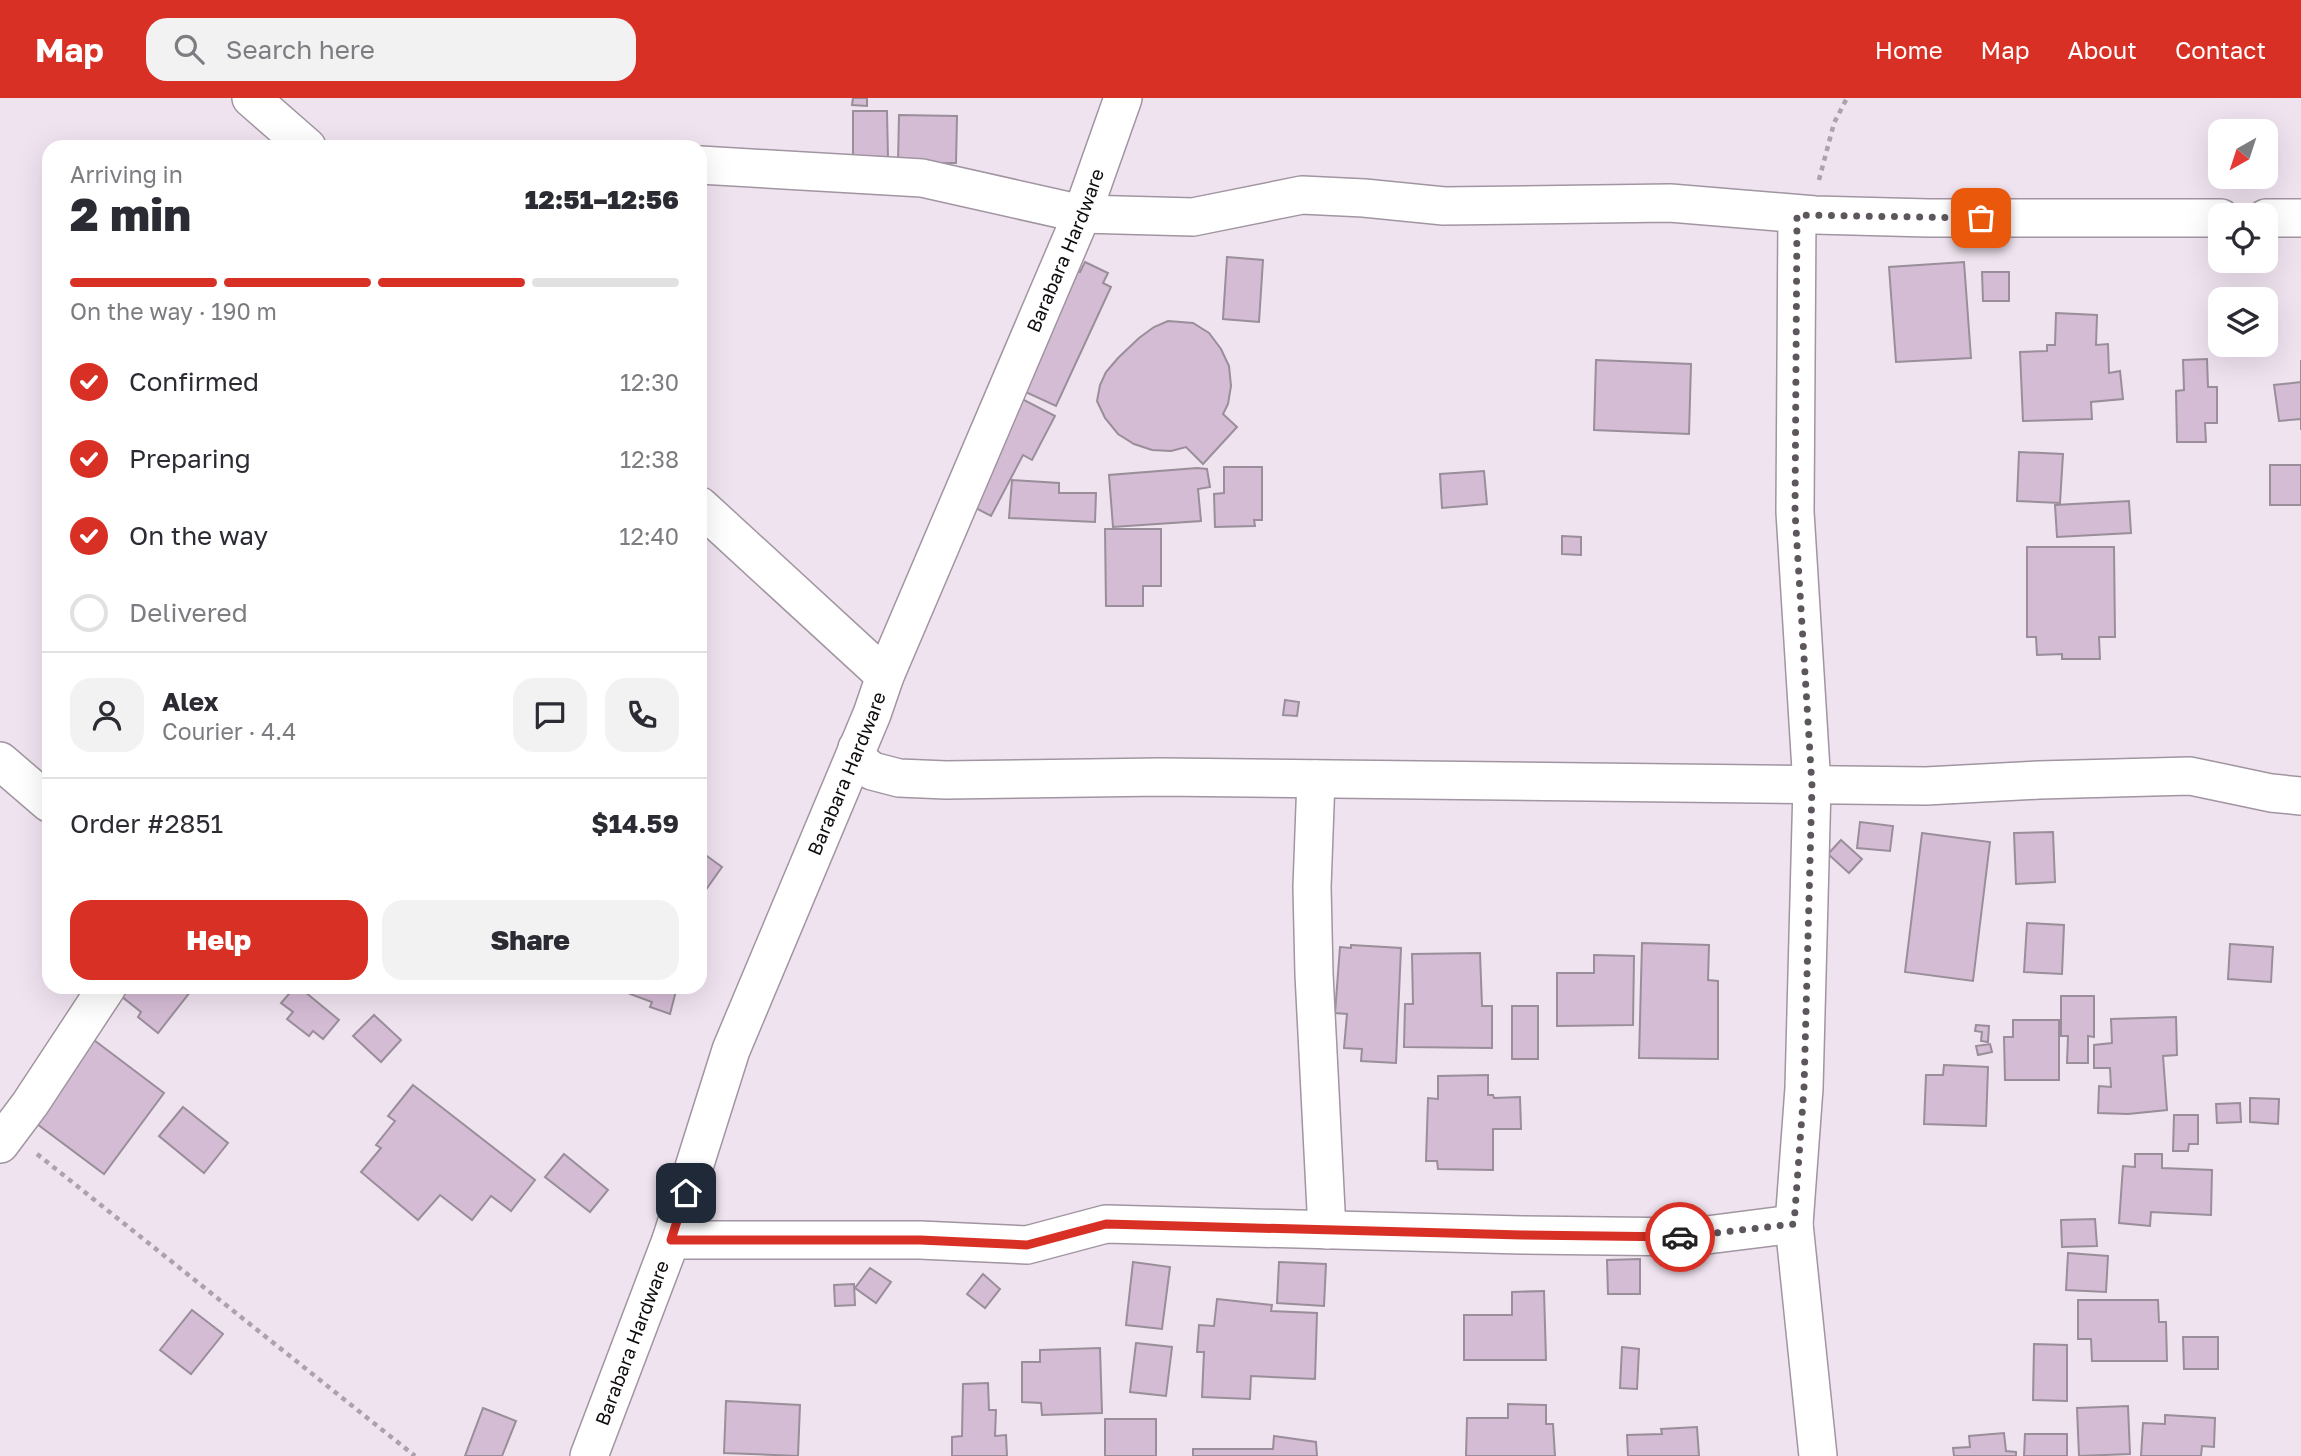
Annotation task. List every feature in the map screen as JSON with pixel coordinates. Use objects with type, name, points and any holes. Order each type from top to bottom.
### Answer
[{"type":"street","points":[[251,98],[299,140]]},
{"type":"street","name":"Barabara Hardware","points":[[589,1456],[671,1240],[731,1050],[1082,214],[1123,98]]},
{"type":"street","points":[[707,165],[922,178],[1082,214],[1193,217],[1302,195],[1444,206],[1670,203],[1806,215],[2208,218]]},
{"type":"street","points":[[1806,215],[1795,512],[1812,786],[1804,1088],[1794,1224],[1818,1456]]},
{"type":"street","points":[[2278,218],[2301,218]]},
{"type":"street","points":[[707,512],[886,676]]},
{"type":"street","points":[[857,748],[856,758],[872,771],[899,778],[946,780],[1161,777],[1926,786],[2190,776],[2270,793],[2301,796]]},
{"type":"street","points":[[0,761],[42,797]]},
{"type":"street","points":[[1316,779],[1312,887],[1314,974],[1327,1230]]},
{"type":"street","points":[[5,1138],[102,994]]},
{"type":"street","points":[[671,1240],[920,1240],[1027,1245],[1106,1224],[1691,1237],[1794,1224]]},
{"type":"path","points":[[1806,215],[1819,180],[1834,123],[1847,98]]},
{"type":"path","points":[[5,1138],[415,1456]]},
{"type":"building","points":[[853,98],[867,98],[867,106],[852,105]]},
{"type":"building","points":[[853,111],[887,111],[888,158],[853,158]]},
{"type":"building","points":[[899,115],[957,116],[956,163],[898,163]]},
{"type":"building","points":[[1227,257],[1263,260],[1259,322],[1223,319]]},
{"type":"building","points":[[1085,262],[1108,273],[1103,283],[1111,287],[1056,406],[1019,389],[1074,270],[1080,272]]},
{"type":"building","points":[[1964,262],[1971,358],[1896,362],[1889,267]]},
{"type":"building","points":[[1982,272],[2009,272],[2009,301],[1983,301]]},
{"type":"building","points":[[2056,313],[2097,315],[2096,345],[2108,344],[2109,373],[2120,371],[2123,399],[2091,402],[2092,419],[2023,421],[2020,352],[2047,351],[2047,345],[2055,345]]},
{"type":"building","points":[[1168,321],[1193,323],[1209,333],[1229,366],[1231,386],[1223,414],[1237,427],[1203,464],[1186,447],[1171,451],[1152,450],[1134,444],[1118,434],[1105,418],[1097,401],[1106,372],[1118,358],[1139,338]]},
{"type":"building","points":[[2207,359],[2208,387],[2217,387],[2217,423],[2205,423],[2206,442],[2177,442],[2176,391],[2184,390],[2183,360]]},
{"type":"building","points":[[1596,360],[1691,364],[1689,434],[1594,430]]},
{"type":"building","points":[[2301,382],[2301,419],[2279,421],[2274,385]]},
{"type":"building","points":[[1016,396],[1055,416],[1032,460],[1023,455],[991,516],[964,502]]},
{"type":"building","points":[[2019,452],[2063,454],[2060,503],[2017,501]]},
{"type":"building","points":[[2270,465],[2301,465],[2301,505],[2270,505]]},
{"type":"building","points":[[1224,467],[1262,467],[1262,520],[1254,520],[1255,526],[1215,527],[1214,494],[1224,493]]},
{"type":"building","points":[[1207,469],[1210,487],[1198,489],[1201,521],[1113,527],[1109,475]]},
{"type":"building","points":[[1484,471],[1487,504],[1442,508],[1440,474]]},
{"type":"building","points":[[1012,480],[1059,483],[1059,493],[1096,493],[1095,522],[1009,518]]},
{"type":"building","points":[[2129,501],[2131,533],[2057,537],[2055,505]]},
{"type":"building","points":[[1105,529],[1161,529],[1161,586],[1143,586],[1143,606],[1106,606]]},
{"type":"building","points":[[1562,536],[1581,537],[1581,555],[1562,554]]},
{"type":"building","points":[[2027,547],[2114,547],[2115,637],[2099,637],[2100,659],[2062,659],[2062,654],[2037,655],[2036,637],[2027,637]]},
{"type":"building","points":[[1285,700],[1299,702],[1297,716],[1283,715]]},
{"type":"building","points":[[1860,822],[1893,826],[1890,851],[1857,848]]},
{"type":"building","points":[[2053,832],[2055,882],[2016,884],[2014,833]]},
{"type":"building","points":[[1922,833],[1990,842],[1973,981],[1905,972]]},
{"type":"building","points":[[1841,840],[1862,859],[1849,873],[1828,854]]},
{"type":"building","points":[[707,856],[722,867],[707,888]]},
{"type":"building","points":[[2027,923],[2064,925],[2062,974],[2024,972]]},
{"type":"building","points":[[1642,943],[1709,945],[1708,980],[1718,981],[1718,1059],[1639,1058]]},
{"type":"building","points":[[2230,944],[2273,947],[2271,982],[2228,979]]},
{"type":"building","points":[[1351,945],[1401,948],[1396,1063],[1361,1061],[1362,1049],[1344,1048],[1347,1014],[1335,1013],[1340,947],[1351,948]]},
{"type":"building","points":[[1480,953],[1482,1006],[1492,1006],[1492,1048],[1404,1047],[1405,1004],[1413,1004],[1412,954]]},
{"type":"building","points":[[1594,955],[1634,956],[1633,1025],[1557,1026],[1557,973],[1594,973]]},
{"type":"building","points":[[189,994],[158,1033],[138,1017],[141,1012],[121,996]]},
{"type":"building","points":[[289,994],[307,994],[339,1020],[323,1039],[313,1031],[309,1036],[287,1019],[293,1012],[281,1003]]},
{"type":"building","points":[[630,994],[675,994],[670,1014],[650,1007],[652,1002]]},
{"type":"building","points":[[2061,996],[2094,996],[2094,1037],[2088,1036],[2088,1063],[2067,1063],[2068,1036],[2061,1036]]},
{"type":"building","points":[[1512,1006],[1538,1006],[1538,1059],[1512,1059]]},
{"type":"building","points":[[374,1015],[401,1040],[381,1062],[353,1036]]},
{"type":"building","points":[[2176,1017],[2177,1055],[2163,1056],[2167,1110],[2128,1114],[2098,1113],[2099,1086],[2111,1087],[2110,1068],[2094,1068],[2094,1045],[2112,1043],[2111,1019]]},
{"type":"building","points":[[2013,1020],[2059,1020],[2059,1080],[2005,1080],[2004,1037],[2013,1037]]},
{"type":"building","points":[[1976,1025],[1989,1026],[1988,1042],[1981,1041],[1982,1032],[1975,1031]]},
{"type":"building","points":[[86,1034],[164,1093],[104,1174],[25,1115]]},
{"type":"building","points":[[1990,1044],[1992,1052],[1978,1055],[1976,1046]]},
{"type":"building","points":[[1944,1065],[1988,1067],[1986,1126],[1924,1124],[1926,1075],[1943,1075]]},
{"type":"building","points":[[1488,1075],[1488,1095],[1493,1095],[1494,1098],[1520,1097],[1521,1129],[1493,1129],[1493,1170],[1438,1169],[1437,1161],[1426,1161],[1428,1098],[1438,1099],[1438,1076]]},
{"type":"building","points":[[413,1085],[535,1180],[511,1211],[491,1196],[472,1220],[440,1195],[418,1220],[361,1172],[381,1148],[376,1145],[395,1121],[388,1116]]},
{"type":"building","points":[[2250,1098],[2279,1099],[2278,1124],[2250,1122]]},
{"type":"building","points":[[2240,1103],[2241,1122],[2217,1123],[2216,1104]]},
{"type":"building","points":[[183,1107],[228,1143],[204,1173],[159,1136]]},
{"type":"building","points":[[2174,1115],[2198,1115],[2198,1144],[2189,1144],[2188,1151],[2173,1151]]},
{"type":"building","points":[[564,1154],[608,1190],[590,1212],[545,1177]]},
{"type":"building","points":[[2135,1154],[2162,1154],[2162,1168],[2212,1170],[2211,1215],[2151,1212],[2150,1226],[2119,1223],[2123,1166],[2135,1167]]},
{"type":"building","points":[[2095,1219],[2097,1246],[2062,1247],[2061,1220]]},
{"type":"building","points":[[2068,1253],[2108,1256],[2106,1292],[2066,1290]]},
{"type":"building","points":[[1640,1259],[1640,1294],[1608,1294],[1607,1260]]},
{"type":"building","points":[[1133,1262],[1170,1267],[1162,1329],[1126,1325]]},
{"type":"building","points":[[1279,1262],[1326,1264],[1324,1306],[1277,1303]]},
{"type":"building","points":[[870,1268],[891,1282],[876,1303],[855,1288]]},
{"type":"building","points":[[983,1274],[1000,1289],[985,1308],[967,1294]]},
{"type":"building","points":[[854,1284],[855,1305],[835,1306],[834,1285]]},
{"type":"building","points":[[1544,1291],[1546,1360],[1464,1360],[1464,1315],[1512,1315],[1512,1292]]},
{"type":"building","points":[[1217,1299],[1272,1305],[1271,1311],[1317,1313],[1315,1379],[1251,1376],[1250,1399],[1202,1397],[1204,1352],[1197,1352],[1199,1325],[1214,1326]]},
{"type":"building","points":[[2078,1300],[2158,1300],[2159,1322],[2166,1322],[2167,1361],[2092,1361],[2091,1339],[2078,1339]]},
{"type":"building","points":[[192,1310],[223,1334],[191,1374],[160,1350]]},
{"type":"building","points":[[2183,1337],[2218,1337],[2218,1369],[2184,1369]]},
{"type":"building","points":[[1136,1343],[1172,1347],[1166,1396],[1130,1392]]},
{"type":"building","points":[[2034,1344],[2067,1345],[2067,1401],[2033,1400]]},
{"type":"building","points":[[1622,1347],[1639,1349],[1637,1389],[1620,1388]]},
{"type":"building","points":[[1100,1348],[1102,1413],[1042,1415],[1041,1403],[1022,1402],[1022,1362],[1040,1362],[1040,1350]]},
{"type":"building","points":[[988,1383],[989,1410],[996,1410],[995,1436],[1006,1435],[1007,1456],[952,1456],[952,1437],[962,1436],[963,1384]]},
{"type":"building","points":[[726,1401],[800,1405],[798,1456],[724,1453]]},
{"type":"building","points":[[1508,1404],[1546,1405],[1546,1424],[1553,1424],[1555,1456],[1466,1456],[1467,1418],[1508,1418]]},
{"type":"building","points":[[2128,1406],[2130,1454],[2079,1456],[2077,1408]]},
{"type":"building","points":[[483,1408],[516,1421],[502,1456],[465,1456]]},
{"type":"building","points":[[2165,1415],[2215,1418],[2214,1447],[2202,1446],[2201,1456],[2141,1456],[2143,1423],[2165,1424]]},
{"type":"building","points":[[1105,1419],[1156,1419],[1156,1456],[1105,1456]]},
{"type":"building","points":[[1697,1427],[1699,1456],[1628,1456],[1627,1435],[1662,1434],[1661,1429]]},
{"type":"building","points":[[2004,1433],[2006,1451],[2016,1452],[2016,1456],[1954,1456],[1953,1448],[1970,1447],[1969,1436]]},
{"type":"building","points":[[2025,1434],[2067,1434],[2067,1456],[2024,1456]]},
{"type":"building","points":[[1274,1436],[1316,1442],[1317,1456],[1193,1456],[1193,1449],[1273,1449]]},
{"type":"way so far","points":[[1680,1237],[1794,1224],[1804,1088],[1812,786],[1795,512],[1797,215],[1981,218]]},
{"type":"route","points":[[686,1193],[671,1240],[920,1240],[1027,1245],[1106,1224],[1680,1237]]}]
